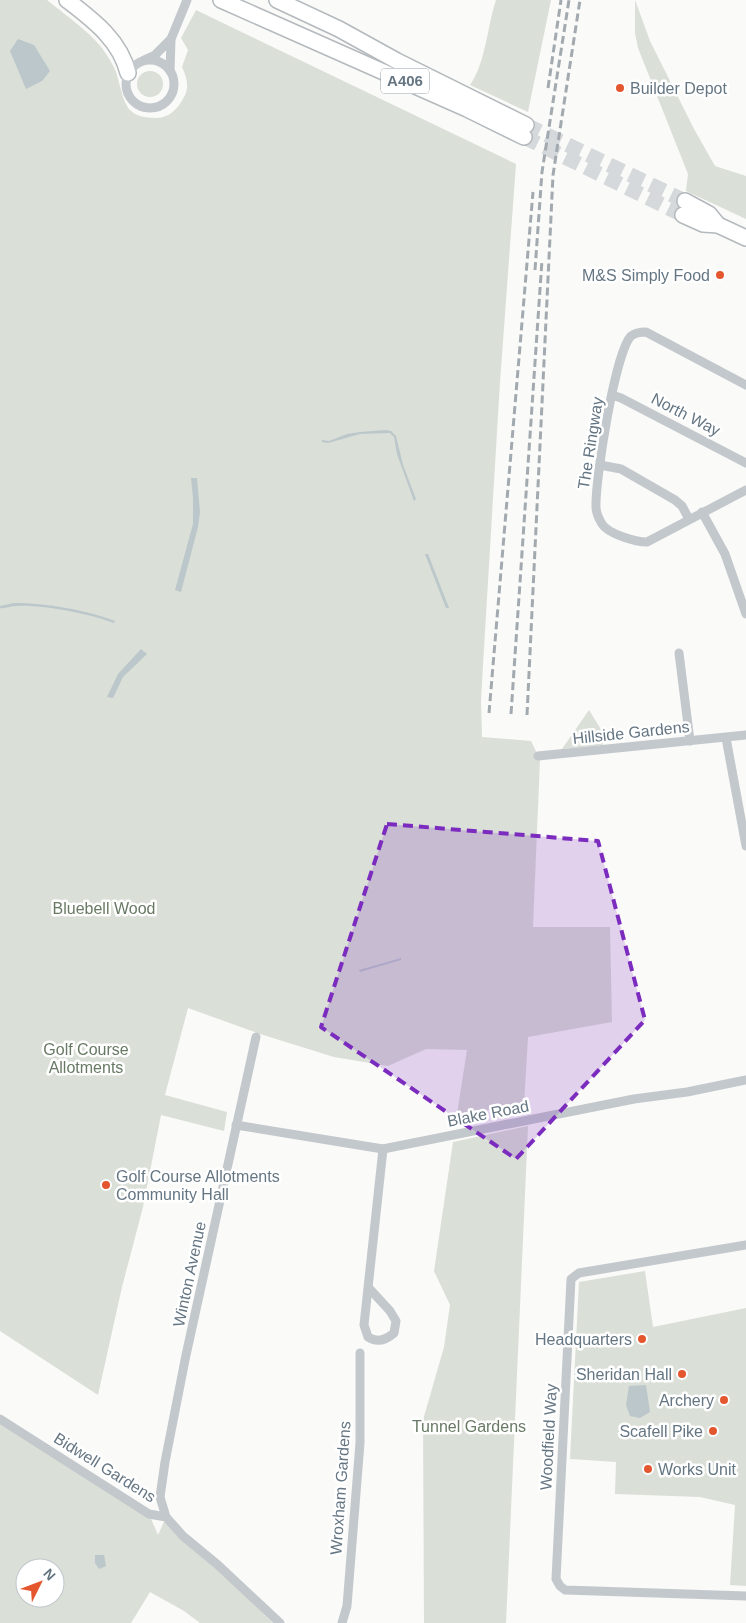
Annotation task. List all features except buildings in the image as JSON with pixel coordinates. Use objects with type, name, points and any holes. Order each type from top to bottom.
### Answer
[{"type":"highway","points":[[67,0],[106,34],[120,51],[128,73]]},
{"type":"highway","name":"A406","points":[[221,0],[467,108],[525,131],[339,29],[277,0]]},
{"type":"highway","points":[[684,208],[703,224],[718,225],[746,238]]},
{"type":"street","points":[[171,39],[155,55],[132,68],[128,73],[126,87],[132,100],[137,104],[150,108],[164,104],[169,98],[174,85],[170,71],[171,39],[187,0]]},
{"type":"street","points":[[143,61],[158,62],[170,71]]},
{"type":"street","name":"The Ringway","points":[[746,385],[646,332],[640,332],[632,336],[625,349],[608,407],[596,490],[596,508],[602,524],[610,532],[647,542],[746,490]]},
{"type":"street","name":"North Way","points":[[612,395],[622,398],[746,463]]},
{"type":"street","points":[[600,465],[621,469],[675,500],[682,506],[689,519]]},
{"type":"street","points":[[702,512],[725,554],[746,614]]},
{"type":"street","points":[[679,653],[690,741]]},
{"type":"street","name":"Hillside Gardens","points":[[538,756],[746,735]]},
{"type":"street","points":[[726,738],[746,846]]},
{"type":"street","name":"Winton Avenue","points":[[166,1518],[160,1497],[165,1462],[186,1355],[256,1037]]},
{"type":"street","name":"Blake Road","points":[[236,1125],[383,1149],[746,1080]]},
{"type":"street","points":[[368,1287],[390,1311],[396,1321],[394,1333],[382,1340],[368,1337],[364,1325],[368,1287],[383,1149]]},
{"type":"street","name":"Woodfield Way","points":[[746,1245],[579,1273],[571,1279],[556,1579],[565,1590],[746,1596]]},
{"type":"street","name":"Wroxham Gardens","points":[[342,1623],[347,1606],[360,1443],[360,1353]]},
{"type":"street","name":"Bidwell Gardens","points":[[0,1420],[149,1514],[166,1518],[183,1536],[218,1565],[280,1623]]},
{"type":"highlighted area","points":[[387,824],[598,841],[645,1020],[516,1159],[321,1027]]},
{"type":"green space","points":[[0,0],[47,0],[76,23],[104,51],[116,71],[128,108],[138,115],[156,118],[164,117],[175,110],[183,99],[187,91],[187,83],[182,67],[188,50],[181,38],[196,10],[516,164],[500,382],[483,665],[482,737],[531,741],[540,760],[533,927],[610,927],[612,1022],[528,1037],[524,1105],[457,1114],[467,1050],[426,1049],[388,1066],[334,1057],[260,1034],[188,1008],[165,1095],[227,1112],[224,1131],[161,1115],[143,1207],[122,1287],[98,1395],[0,1331]]},
{"type":"green space","points":[[496,0],[551,0],[528,112],[470,85],[480,66]]},
{"type":"green space","points":[[635,0],[650,41],[694,129],[715,166],[746,176],[746,219],[686,191],[688,174],[638,48],[635,33]]},
{"type":"green space","points":[[150,71],[159,75],[163,84],[159,93],[150,97],[141,93],[137,84],[141,75]]},
{"type":"green space","points":[[589,710],[602,731],[603,745],[562,749]]},
{"type":"green space","name":"Tunnel Gardens","points":[[528,1126],[506,1623],[424,1623],[423,1420],[444,1347],[450,1305],[434,1271],[453,1142]]},
{"type":"green space","points":[[645,1271],[653,1327],[746,1308],[746,1586],[730,1585],[735,1505],[700,1497],[615,1494],[616,1462],[570,1459],[579,1282]]},
{"type":"green space","points":[[0,1419],[149,1514],[158,1535],[166,1517],[273,1623],[200,1623],[184,1611],[150,1592],[131,1623],[0,1623]]},
{"type":"shaded area","points":[[18,39],[34,45],[50,71],[42,81],[26,89],[10,51]]},
{"type":"shaded area","points":[[391,431],[396,436],[403,465],[416,499],[414,501],[397,454],[394,437],[390,433],[360,434],[328,443],[322,442],[322,440],[329,441],[347,434]]},
{"type":"shaded area","points":[[191,478],[197,478],[200,512],[198,527],[181,592],[175,590],[193,524]]},
{"type":"shaded area","points":[[425,554],[428,554],[449,608],[446,608]]},
{"type":"shaded area","points":[[14,603],[66,608],[115,621],[114,623],[79,613],[51,608],[16,606],[0,608],[0,606]]},
{"type":"shaded area","points":[[141,649],[147,654],[123,677],[113,698],[107,697],[118,674]]},
{"type":"shaded area","points":[[401,958],[401,960],[360,972],[359,970]]},
{"type":"shaded area","points":[[646,1385],[650,1412],[640,1418],[630,1416],[626,1405],[629,1386]]},
{"type":"shaded area","points":[[95,1555],[104,1555],[106,1566],[99,1569],[95,1563]]},
{"type":"tunnel","points":[[526,125],[685,201]]},
{"type":"tunnel","points":[[524,137],[683,215]]},
{"type":"railway","points":[[548,88],[561,0]]},
{"type":"railway","points":[[535,270],[542,172],[569,0]]},
{"type":"railway","points":[[527,715],[553,175],[580,0]]},
{"type":"railway","points":[[489,713],[533,192]]},
{"type":"railway","points":[[511,714],[542,260]]},
{"type":"place","name":"Builder Depot","points":[[620,88]]},
{"type":"place","name":"M&S Simply Food","points":[[720,275]]},
{"type":"place","name":"Golf Course Allotments Community Hall","points":[[106,1185]]},
{"type":"place","name":"Headquarters","points":[[642,1339]]},
{"type":"place","name":"Sheridan Hall","points":[[682,1374]]},
{"type":"place","name":"Archery","points":[[724,1400]]},
{"type":"place","name":"Scafell Pike","points":[[713,1431]]},
{"type":"place","name":"Works Unit","points":[[648,1469]]},
{"type":"park label","name":"Bluebell Wood","points":[[104,908]]},
{"type":"park label","name":"Golf Course Allotments","points":[[86,1058]]}]
